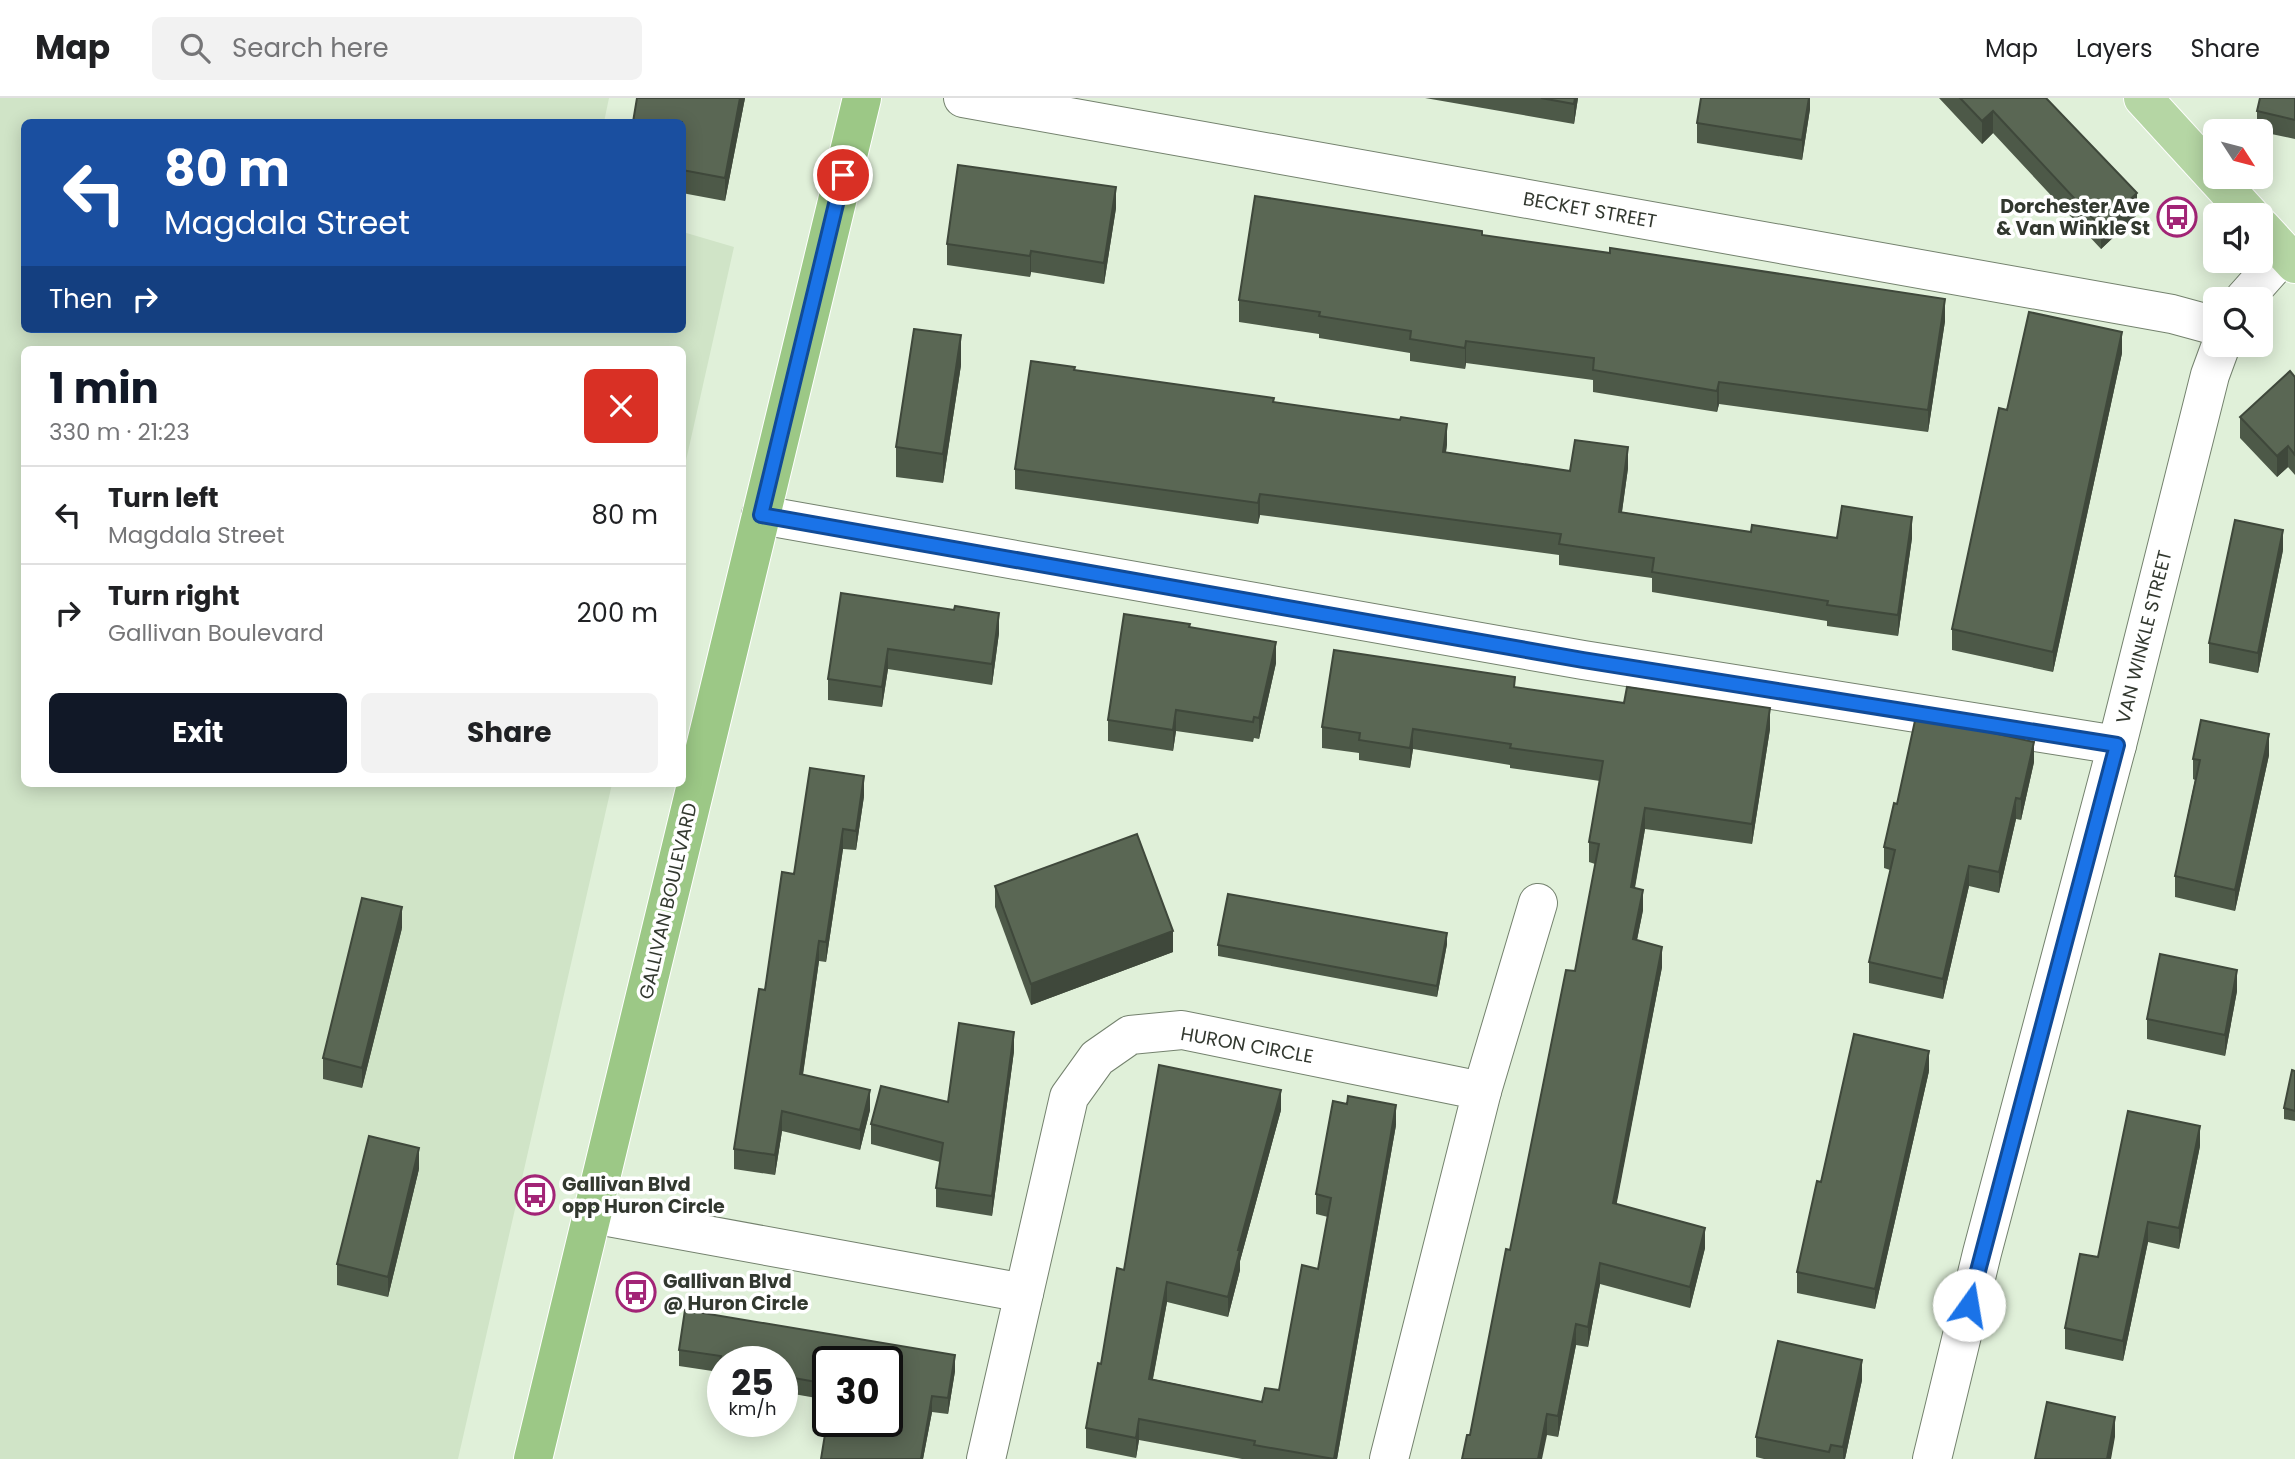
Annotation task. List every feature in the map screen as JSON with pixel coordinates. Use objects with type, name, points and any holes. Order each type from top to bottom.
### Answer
[{"type":"highway","name":"GALLIVAN BOULEVARD","points":[[533,1459],[862,98]]},
{"type":"main road","points":[[2144,98],[2239,203]]},
{"type":"street","name":"BECKET STREET","points":[[962,98],[2172,314],[2203,322]]},
{"type":"street","points":[[2253,287],[2280,248]]},
{"type":"street","name":"VAN WINKLE STREET","points":[[1932,1459],[1982,1253],[2216,357]]},
{"type":"street","points":[[761,515],[1583,660],[2117,745]]},
{"type":"street","points":[[1389,1459],[1482,1091],[1538,903]]},
{"type":"street","name":"HURON CIRCLE","points":[[985,1459],[1069,1097],[1097,1058],[1130,1035],[1182,1030],[1482,1091]]},
{"type":"street","points":[[592,1214],[667,1230],[1024,1293]]},
{"type":"shaded area","points":[[0,98],[609,98],[605,119],[21,119],[21,333],[686,333],[686,233],[734,247],[686,461],[686,346],[21,346],[21,787],[611,787],[458,1459],[0,1459]]},
{"type":"building","points":[[637,98],[740,98],[725,178],[686,171],[686,119],[634,119]]},
{"type":"building","points":[[1541,98],[1575,98],[1574,104]]},
{"type":"building","points":[[1701,98],[1809,98],[1802,140],[1697,123]]},
{"type":"building","points":[[1960,98],[2046,98],[2137,193],[2101,227],[1993,111],[1982,121]]},
{"type":"building","points":[[2260,98],[2295,98],[2295,120],[2257,111]]},
{"type":"building","points":[[958,165],[1116,187],[1104,263],[1031,251],[1030,256],[947,244]]},
{"type":"building","points":[[1255,196],[1482,231],[1482,235],[1610,253],[1610,248],[1945,299],[1928,410],[1719,382],[1717,391],[1593,370],[1594,358],[1466,341],[1465,348],[1410,339],[1411,331],[1319,316],[1320,312],[1239,300]]},
{"type":"building","points":[[2029,312],[2122,332],[2053,652],[1952,629],[1999,408],[2007,410]]},
{"type":"building","points":[[914,329],[961,335],[943,454],[896,447]]},
{"type":"building","points":[[1031,361],[1075,367],[1074,370],[1274,398],[1273,402],[1447,424],[1443,452],[1570,471],[1575,440],[1628,447],[1619,512],[1751,532],[1752,525],[1837,538],[1842,506],[1912,517],[1898,615],[1827,605],[1828,601],[1652,572],[1654,558],[1559,544],[1561,534],[1260,494],[1258,503],[1015,469]]},
{"type":"building","points":[[2290,371],[2295,377],[2295,455],[2288,446],[2277,456],[2240,417]]},
{"type":"building","points":[[2235,520],[2283,530],[2258,653],[2209,643]]},
{"type":"building","points":[[841,593],[954,610],[955,606],[999,613],[992,664],[888,649],[882,687],[828,679]]},
{"type":"building","points":[[1124,614],[1190,624],[1189,627],[1276,642],[1259,718],[1254,717],[1253,722],[1176,710],[1173,730],[1108,720]]},
{"type":"building","points":[[1334,650],[1515,677],[1514,687],[1624,703],[1627,687],[1770,708],[1752,824],[1645,808],[1631,887],[1643,890],[1633,939],[1662,947],[1613,1203],[1705,1228],[1690,1287],[1600,1263],[1588,1327],[1576,1324],[1558,1416],[1547,1414],[1538,1459],[1462,1459],[1467,1435],[1470,1435],[1506,1249],[1510,1250],[1566,970],[1575,971],[1599,844],[1589,842],[1603,761],[1510,748],[1511,744],[1413,729],[1410,748],[1359,740],[1360,733],[1322,727]]},
{"type":"building","points":[[1916,716],[2034,742],[2021,799],[2016,798],[1999,872],[1969,866],[1943,979],[1869,962],[1895,850],[1884,847],[1894,803],[1897,804]]},
{"type":"building","points":[[2201,720],[2269,734],[2235,890],[2175,876],[2200,760],[2193,759]]},
{"type":"building","points":[[810,768],[864,776],[856,831],[843,829],[826,942],[819,941],[800,1074],[870,1090],[860,1130],[782,1111],[775,1155],[734,1149],[759,989],[765,990],[782,872],[794,874]]},
{"type":"building","points":[[1137,834],[1173,931],[1031,984],[995,886]]},
{"type":"building","points":[[1228,894],[1447,933],[1437,986],[1218,945]]},
{"type":"building","points":[[362,898],[402,907],[362,1068],[323,1058]]},
{"type":"building","points":[[2160,954],[2237,970],[2225,1035],[2147,1019]]},
{"type":"building","points":[[959,1023],[1014,1032],[992,1196],[936,1188],[943,1143],[871,1124],[881,1086],[948,1102]]},
{"type":"building","points":[[1854,1034],[1929,1051],[1875,1289],[1797,1272],[1817,1181],[1821,1182]]},
{"type":"building","points":[[1159,1065],[1281,1090],[1228,1297],[1167,1282],[1149,1379],[1262,1402],[1265,1388],[1279,1390],[1302,1265],[1318,1269],[1331,1198],[1316,1194],[1333,1101],[1347,1104],[1348,1096],[1396,1105],[1334,1459],[1254,1445],[1255,1441],[1139,1419],[1136,1438],[1086,1428],[1098,1363],[1101,1364],[1117,1268],[1124,1270]]},
{"type":"building","points":[[2292,1070],[2295,1071],[2295,1111],[2284,1108]]},
{"type":"building","points":[[2128,1111],[2200,1126],[2179,1228],[2148,1222],[2123,1341],[2065,1328],[2080,1254],[2098,1257]]},
{"type":"building","points":[[369,1136],[419,1148],[388,1277],[337,1264]]},
{"type":"building","points":[[685,1310],[901,1346],[812,1346],[812,1381],[798,1379],[798,1346],[707,1346],[707,1354],[679,1350]]},
{"type":"building","points":[[1778,1341],[1862,1360],[1843,1447],[1831,1445],[1829,1452],[1756,1437]]},
{"type":"building","points":[[903,1346],[955,1355],[948,1398],[932,1396],[921,1459],[821,1459],[825,1437],[903,1437]]},
{"type":"building","points":[[2047,1402],[2115,1417],[2107,1459],[2035,1459]]},
{"type":"place","name":"Dorchester Ave & Van Winkle St","points":[[2177,217]]},
{"type":"place","name":"Gallivan Blvd opp Huron Circle","points":[[535,1195]]},
{"type":"place","name":"Gallivan Blvd @ Huron Circle","points":[[636,1292]]},
{"type":"route","points":[[843,175],[761,515],[1583,660],[2117,745],[1969,1305]]}]
